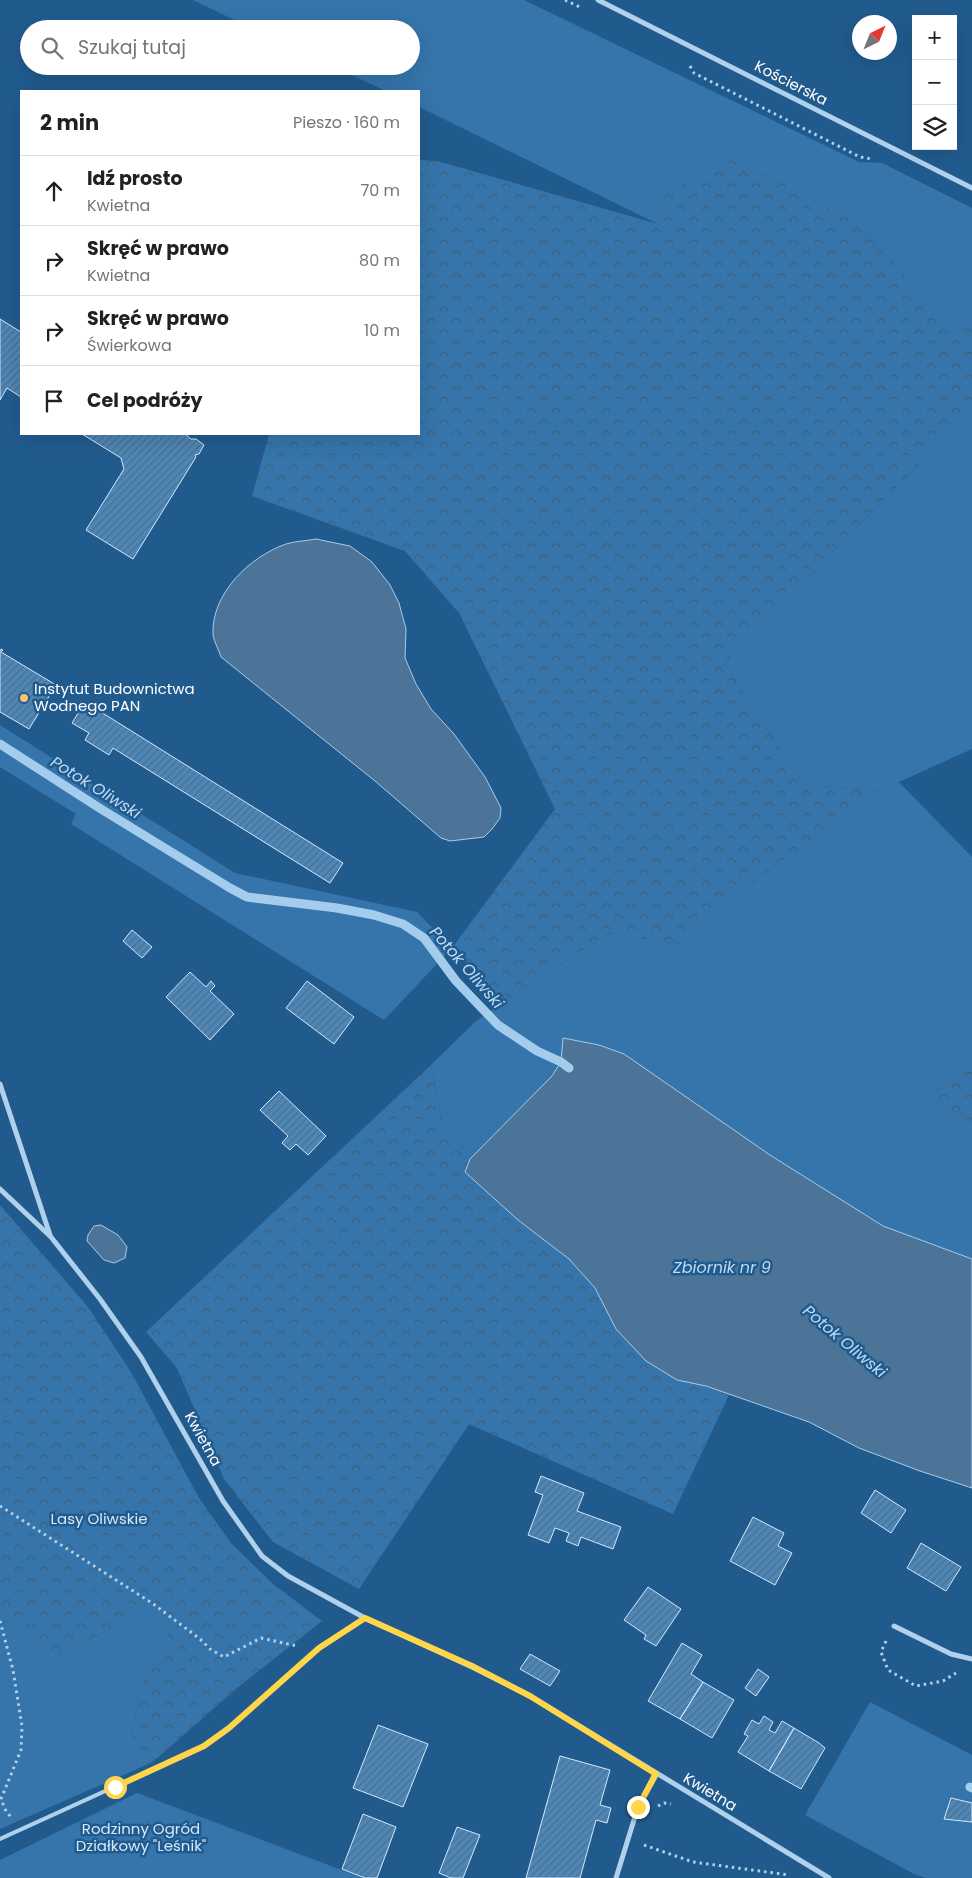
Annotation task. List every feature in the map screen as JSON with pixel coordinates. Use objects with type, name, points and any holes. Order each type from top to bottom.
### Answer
[{"type":"street","name":"Kościerska","points":[[598,0],[972,188]]},
{"type":"street","name":"Kwietna","points":[[0,1084],[51,1237]]},
{"type":"street","name":"Kwietna","points":[[0,1189],[51,1237],[100,1299],[141,1356],[223,1501],[262,1556],[288,1576],[365,1618],[472,1666],[530,1696],[829,1878]]},
{"type":"street","points":[[894,1626],[951,1654],[972,1660]]},
{"type":"street","points":[[616,1878],[638,1807],[656,1774]]},
{"type":"lane","points":[[0,1838],[204,1746],[229,1728],[319,1648],[365,1618]]},
{"type":"path","points":[[0,1506],[152,1602],[210,1649],[224,1657],[261,1638],[284,1642],[302,1648],[319,1648]]},
{"type":"path","points":[[0,1622],[13,1670],[22,1726],[21,1750],[1,1799],[6,1811],[14,1819],[30,1825]]},
{"type":"path","points":[[894,1626],[881,1652],[888,1670],[916,1686],[943,1681],[958,1672]]},
{"type":"path","points":[[654,1810],[664,1803],[676,1806]]},
{"type":"path","points":[[628,1840],[693,1862],[737,1867],[770,1874],[797,1875],[789,1871]]},
{"type":"green space","points":[[193,0],[524,0],[859,162],[882,163],[972,208],[972,330],[952,326],[850,218],[658,224],[420,107],[420,90],[384,90],[351,75],[420,75],[420,20],[234,20]]},
{"type":"green space","points":[[733,156],[850,218],[952,326],[972,330],[972,410],[724,663],[804,785],[883,790],[761,876],[679,944],[609,933],[501,1003],[452,948],[555,809],[459,613],[405,551],[252,496],[269,435],[420,435],[420,160],[437,161],[658,224],[662,195]]},
{"type":"green space","points":[[972,410],[972,749],[899,782],[972,857],[972,1057],[929,1098],[972,1121],[972,1259],[883,1226],[770,1155],[624,1054],[599,1045],[564,1038],[561,1062],[552,1076],[470,1159],[441,1117],[431,1065],[475,1022],[609,933],[679,944],[761,876],[882,790],[804,785],[724,663]]},
{"type":"green space","points":[[0,725],[235,873],[417,912],[452,948],[384,1020],[71,824],[76,814],[0,767]]},
{"type":"green space","points":[[972,1057],[972,1121],[929,1098]]},
{"type":"green space","points":[[431,1065],[441,1117],[470,1159],[465,1172],[518,1220],[569,1259],[595,1288],[616,1329],[706,1386],[729,1395],[673,1514],[469,1424],[359,1589],[273,1542],[224,1479],[177,1368],[146,1332]]},
{"type":"green space","name":"Lasy Oliwskie","points":[[0,1205],[88,1307],[131,1372],[199,1498],[231,1543],[273,1584],[322,1621],[237,1688],[153,1762],[131,1734],[140,1693],[172,1627],[144,1608],[63,1656],[5,1621],[0,1625]]},
{"type":"green space","points":[[144,1608],[172,1627],[140,1693],[131,1734],[153,1762],[0,1829],[0,1625],[5,1621],[63,1656]]},
{"type":"green space","points":[[870,1702],[972,1755],[972,1878],[926,1878],[914,1874],[805,1815]]},
{"type":"green space","name":"Rodzinny Ogród Działkowy \"Leśnik\"","points":[[137,1793],[363,1878],[0,1878],[0,1860]]},
{"type":"water","points":[[316,539],[350,546],[372,562],[390,585],[399,603],[406,629],[405,658],[416,684],[431,709],[454,734],[485,777],[501,808],[500,818],[484,837],[450,841],[441,838],[375,781],[221,657],[213,635],[214,620],[218,605],[235,579],[246,568],[272,550],[290,543]]},
{"type":"water","name":"Zbiornik nr 9","points":[[563,1038],[599,1045],[624,1054],[770,1155],[883,1226],[972,1259],[972,1488],[859,1448],[809,1422],[706,1386],[677,1380],[646,1361],[616,1329],[595,1288],[569,1259],[518,1220],[465,1172],[470,1159],[552,1076],[561,1062]]},
{"type":"water","points":[[101,1225],[118,1235],[127,1247],[125,1258],[114,1263],[104,1260],[87,1241],[88,1235],[94,1226]]},
{"type":"building","points":[[0,319],[20,331],[20,396],[7,388],[0,400]]},
{"type":"building","points":[[84,435],[186,435],[204,445],[199,454],[195,455],[196,457],[133,559],[86,530],[124,469],[121,458]]},
{"type":"building","name":"Instytut Budownictwa Wodnego PAN","points":[[1,649],[3,650],[1,652],[56,685],[29,729],[0,712]]},
{"type":"building","points":[[85,702],[343,863],[330,883],[113,748],[109,755],[85,740],[89,733],[72,723]]},
{"type":"building","points":[[132,930],[152,947],[142,958],[123,941]]},
{"type":"building","points":[[190,972],[206,987],[211,981],[215,986],[210,991],[234,1014],[210,1040],[166,997]]},
{"type":"building","points":[[307,981],[354,1017],[334,1044],[286,1008]]},
{"type":"building","points":[[279,1091],[326,1136],[308,1155],[296,1144],[290,1150],[282,1143],[288,1136],[260,1110]]},
{"type":"building","points":[[541,1476],[584,1493],[577,1511],[621,1527],[613,1549],[581,1537],[578,1546],[566,1541],[569,1533],[555,1528],[549,1543],[528,1535],[543,1495],[535,1492]]},
{"type":"building","points":[[875,1490],[906,1510],[891,1533],[861,1513]]},
{"type":"building","points":[[753,1517],[784,1533],[778,1546],[792,1553],[775,1585],[730,1561]]},
{"type":"building","points":[[921,1543],[961,1567],[946,1591],[907,1568]]},
{"type":"building","points":[[648,1587],[681,1609],[656,1646],[644,1639],[646,1635],[624,1620]]},
{"type":"building","points":[[682,1643],[702,1655],[691,1674],[703,1682],[680,1719],[648,1701]]},
{"type":"building","points":[[530,1654],[560,1671],[550,1686],[520,1669]]},
{"type":"building","points":[[758,1669],[769,1677],[756,1696],[745,1688]]},
{"type":"building","points":[[703,1682],[734,1700],[712,1738],[680,1719]]},
{"type":"building","points":[[764,1716],[773,1722],[769,1730],[775,1733],[782,1721],[794,1728],[769,1771],[738,1752],[748,1736],[744,1734],[752,1720],[759,1724]]},
{"type":"building","points":[[378,1725],[428,1744],[403,1807],[353,1788]]},
{"type":"building","points":[[794,1728],[825,1748],[801,1789],[769,1771]]},
{"type":"building","points":[[560,1756],[610,1770],[600,1805],[611,1808],[607,1823],[596,1820],[580,1878],[526,1878]]},
{"type":"building","points":[[951,1798],[972,1803],[972,1822],[944,1819]]},
{"type":"building","points":[[363,1814],[396,1827],[377,1878],[365,1878],[342,1869]]},
{"type":"building","points":[[457,1827],[480,1835],[463,1878],[451,1878],[439,1873]]},
{"type":"waterway","name":"Potok Oliwski","points":[[0,744],[101,809],[247,897],[337,908],[374,915],[403,924],[424,938],[456,981],[498,1025],[537,1051],[561,1062],[569,1068]]},
{"type":"place","name":"Instytut Budownictwa Wodnego PAN","points":[[24,698]]},
{"type":"route","points":[[115,1787],[204,1746],[229,1728],[319,1648],[365,1618],[472,1666],[530,1696],[656,1774],[638,1807]]}]
